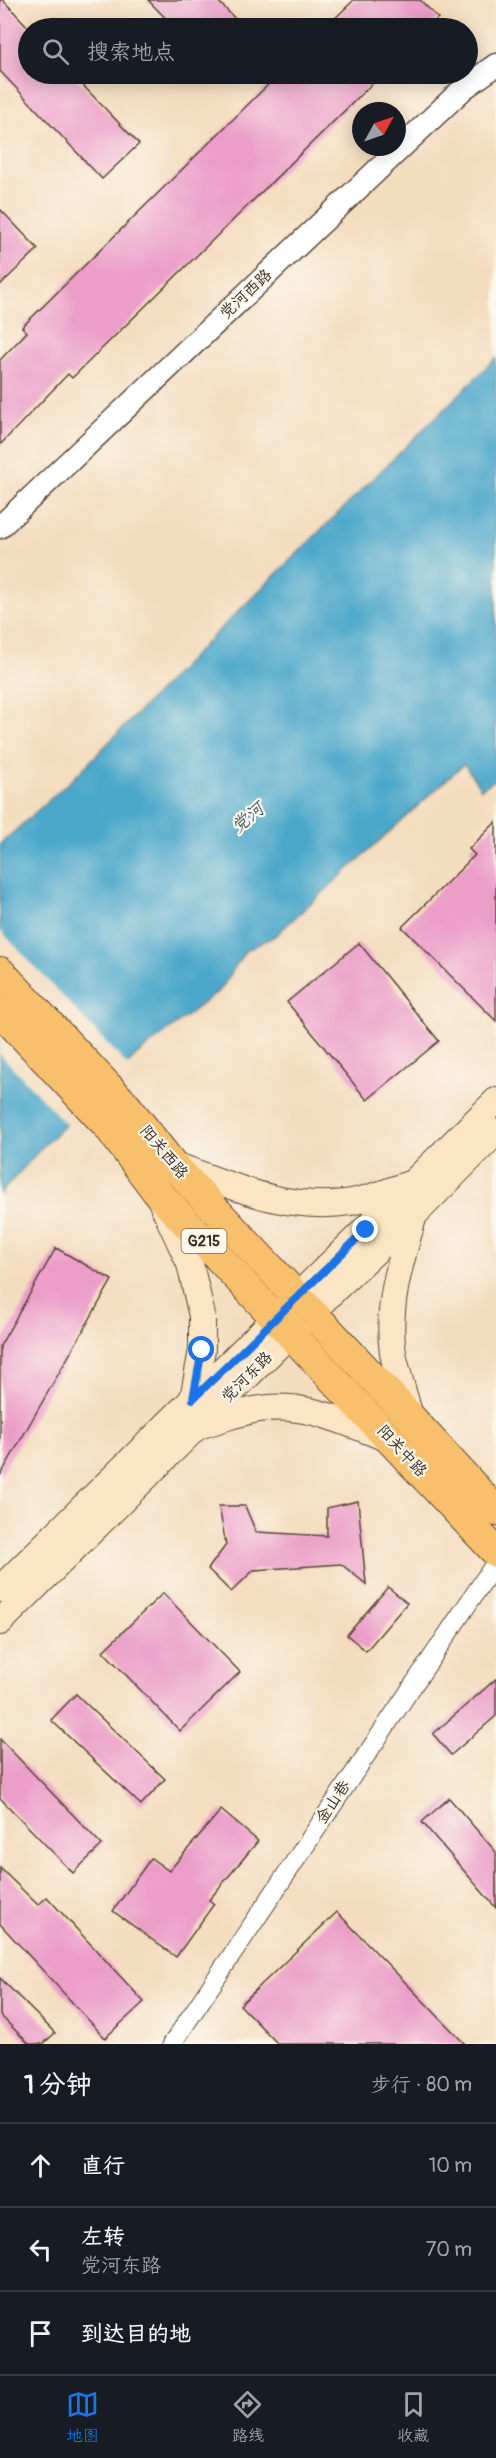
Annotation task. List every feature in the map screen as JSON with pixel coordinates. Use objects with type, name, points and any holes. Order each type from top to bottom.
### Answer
[{"type":"highway","name":"阳关西路","points":[[0,972],[117,1116],[158,1193],[292,1334]]},
{"type":"highway","name":"阳关西路","points":[[0,1011],[172,1164],[313,1313]]},
{"type":"highway","name":"阳关中路","points":[[313,1313],[496,1511]]},
{"type":"highway","name":"阳关中路","points":[[292,1334],[496,1552]]},
{"type":"main road","name":"党河东路","points":[[313,1313],[412,1183],[496,1101]]},
{"type":"main road","name":"党河东路","points":[[0,1622],[196,1427],[415,1215],[496,1132]]},
{"type":"main road","points":[[172,1164],[265,1198],[304,1205],[354,1202],[412,1183]]},
{"type":"main road","points":[[158,1193],[190,1264],[202,1316],[202,1350],[193,1399]]},
{"type":"main road","points":[[410,1417],[393,1353],[392,1314],[397,1272],[415,1215]]},
{"type":"main road","name":"党河东路","points":[[0,1589],[193,1399],[292,1334]]},
{"type":"main road","points":[[196,1427],[262,1408],[289,1409],[324,1414],[392,1440]]},
{"type":"street","name":"党河西路","points":[[478,78],[496,65]]},
{"type":"street","name":"党河西路","points":[[0,527],[470,84]]},
{"type":"street","name":"金山巷","points":[[172,2044],[496,1562]]},
{"type":"water","name":"党河","points":[[496,358],[496,779],[481,789],[464,764],[275,936],[245,951],[221,989],[137,1055],[43,1146],[0,1194],[0,844],[76,776],[199,650]]},
{"type":"pier","points":[[0,930],[129,1067],[68,1126],[0,1054]]},
{"type":"building","points":[[0,0],[3,0],[20,18],[18,84],[82,84],[139,144],[102,179],[0,71]]},
{"type":"building","points":[[148,0],[217,0],[234,18],[165,18]]},
{"type":"building","points":[[354,0],[420,0],[438,18],[335,18]]},
{"type":"building","points":[[269,84],[372,84],[72,378],[68,374],[0,445],[0,360],[27,332],[22,327]]},
{"type":"building","points":[[0,209],[38,249],[0,285]]},
{"type":"building","points":[[496,822],[496,1021],[402,927],[475,855],[469,849]]},
{"type":"building","points":[[359,943],[439,1041],[367,1100],[287,1002]]},
{"type":"building","points":[[56,1248],[112,1280],[0,1476],[0,1346]]},
{"type":"building","points":[[358,1501],[366,1584],[341,1564],[254,1570],[231,1592],[208,1569],[226,1545],[219,1506],[245,1506],[256,1532],[327,1536],[327,1508]]},
{"type":"building","points":[[388,1587],[407,1603],[366,1651],[347,1635]]},
{"type":"building","points":[[163,1593],[240,1672],[180,1731],[103,1651]]},
{"type":"building","points":[[496,1679],[496,1716],[451,1755],[433,1734]]},
{"type":"building","points":[[76,1694],[165,1779],[141,1805],[51,1720]]},
{"type":"building","points":[[0,1739],[102,1845],[73,1873],[0,1798]]},
{"type":"building","points":[[449,1798],[496,1852],[496,1908],[422,1822]]},
{"type":"building","points":[[221,1810],[258,1841],[209,1900],[214,1904],[176,1957],[113,1911],[151,1858],[169,1871]]},
{"type":"building","points":[[0,1868],[38,1905],[47,1897],[144,2002],[105,2038],[0,1924]]},
{"type":"building","points":[[337,1912],[465,2044],[278,2044],[240,2005]]},
{"type":"building","points":[[0,1978],[55,2033],[43,2044],[29,2044],[0,2015]]},
{"type":"route","points":[[202,1350],[193,1399],[366,1230]]}]
